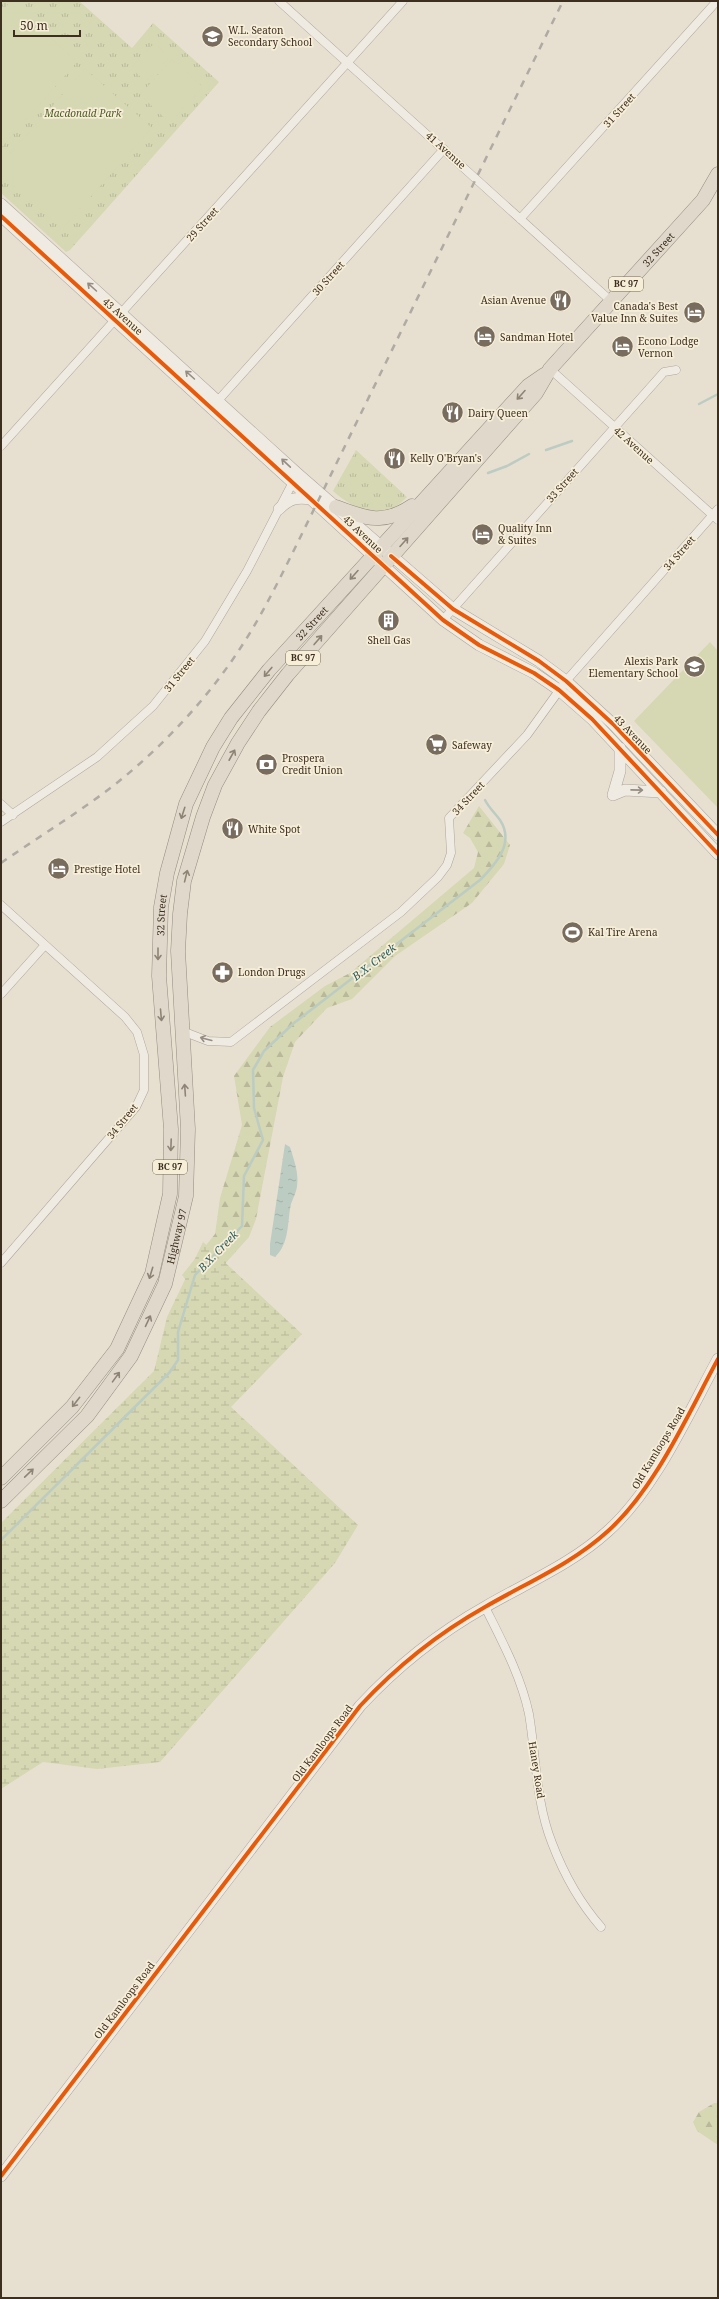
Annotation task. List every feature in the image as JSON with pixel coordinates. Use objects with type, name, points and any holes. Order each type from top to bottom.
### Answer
[{"type":"highway","name":"32 Street","points":[[158,976],[160,907],[176,836],[198,777],[213,747],[250,693],[536,394],[550,370],[702,200],[718,174]]},
{"type":"highway","name":"32 Street","points":[[702,200],[718,190]]},
{"type":"highway","name":"32 Street","points":[[180,914],[184,881],[193,847],[215,785],[238,743],[259,712],[431,493],[528,386],[550,370]]},
{"type":"highway","points":[[336,507],[367,518],[391,518],[431,493]]},
{"type":"highway","name":"Highway 97","points":[[1,1500],[87,1416],[131,1356],[165,1284],[186,1196],[188,1129],[178,958],[180,914]]},
{"type":"highway","name":"Highway 97","points":[[1,1478],[72,1407],[117,1349],[152,1274],[170,1194],[171,1129],[158,976]]},
{"type":"street","name":"41 Avenue","points":[[279,1],[611,301]]},
{"type":"street","name":"29 Street","points":[[1,446],[403,1]]},
{"type":"street","name":"31 Street","points":[[520,219],[717,1]]},
{"type":"street","name":"30 Street","points":[[215,403],[444,149]]},
{"type":"street","name":"43 Avenue","points":[[1,204],[118,316]]},
{"type":"street","name":"43 Avenue","points":[[1,216],[118,316],[215,403],[295,478],[312,499],[382,556],[453,609],[539,661],[718,854]]},
{"type":"street","name":"42 Avenue","points":[[550,370],[716,515]]},
{"type":"street","name":"33 Street","points":[[443,620],[664,372],[676,370]]},
{"type":"street","name":"31 Street","points":[[1,822],[97,757],[153,706],[205,641],[247,571],[295,478]]},
{"type":"street","name":"43 Avenue","points":[[295,478],[336,507],[443,620],[479,645],[563,686],[613,724],[718,835]]},
{"type":"street","points":[[279,509],[288,500],[294,498],[312,499]]},
{"type":"street","name":"34 Street","points":[[182,1031],[208,1041],[231,1042],[402,912],[438,877],[447,865],[451,853],[449,818],[527,735],[563,686],[716,515]]},
{"type":"street","points":[[620,748],[620,771],[613,795],[625,790],[661,792]]},
{"type":"street","points":[[198,777],[215,785]]},
{"type":"street","points":[[1,804],[13,815]]},
{"type":"street","name":"34 Street","points":[[1,905],[125,1017],[137,1032],[144,1055],[144,1090],[136,1107],[1,1263]]},
{"type":"street","points":[[1,994],[45,945]]},
{"type":"street","name":"Old Kamloops Road","points":[[1,2176],[360,1706],[388,1676],[419,1650],[485,1607],[569,1560],[612,1526],[632,1506],[662,1461],[718,1359]]},
{"type":"street","name":"Haney Road","points":[[485,1607],[509,1654],[520,1684],[528,1713],[541,1798],[552,1843],[589,1913],[601,1927]]},
{"type":"green space","name":"Macdonald Park","points":[[1,1],[79,1],[132,48],[153,23],[219,82],[70,250],[66,252],[1,193]]},
{"type":"green space","points":[[10,2],[77,62],[1,148],[1,12]]},
{"type":"green space","points":[[154,43],[169,57],[146,82],[131,68]]},
{"type":"green space","points":[[172,59],[203,87],[170,123],[140,95]]},
{"type":"green space","points":[[85,69],[152,128],[62,229],[1,175],[1,164]]},
{"type":"green space","points":[[356,450],[407,497],[398,505],[389,510],[379,512],[360,509],[333,491]]},
{"type":"green space","name":"Alexis Park Elementary School","points":[[710,642],[718,651],[718,808],[634,721]]},
{"type":"green space","points":[[479,806],[510,845],[504,864],[472,903],[395,956],[352,999],[327,1008],[295,1042],[283,1077],[256,1219],[249,1237],[197,1295],[182,1275],[215,1234],[220,1198],[242,1125],[234,1076],[270,1027],[325,986],[350,973],[474,868],[478,852],[470,838],[463,833]]},
{"type":"green space","points":[[203,1242],[302,1334],[231,1407],[358,1525],[335,1563],[160,1762],[97,1769],[43,1762],[1,1789],[1,1523],[154,1371],[167,1317]]},
{"type":"green space","points":[[714,2103],[718,2103],[718,2145],[697,2131],[693,2122],[699,2112]]},
{"type":"water","points":[[285,1144],[290,1147],[297,1172],[297,1187],[291,1204],[286,1239],[275,1257],[270,1255],[270,1244]]},
{"type":"waterway","name":"B.X. Creek","points":[[699,404],[718,394]]},
{"type":"waterway","name":"B.X. Creek","points":[[546,450],[572,441]]},
{"type":"waterway","name":"B.X. Creek","points":[[488,473],[507,466],[529,454]]},
{"type":"waterway","name":"B.X. Creek","points":[[1,1540],[169,1373],[178,1360],[178,1332],[195,1275],[242,1226],[244,1176],[263,1140],[254,1108],[253,1070],[264,1051],[294,1023],[480,880],[492,867],[502,853],[505,837],[504,829],[500,820],[485,800]]},
{"type":"railway","points":[[1,863],[63,822],[123,778],[173,732],[231,663],[277,584],[563,1]]},
{"type":"cycle path","points":[[1,216],[443,620],[479,645],[534,673],[559,690],[592,719],[718,854]]},
{"type":"cycle path","points":[[391,556],[453,609],[539,661],[566,681],[613,724],[718,835]]},
{"type":"cycle path","points":[[1,2176],[360,1706],[388,1677],[450,1628],[564,1563],[594,1543],[608,1531],[625,1514],[656,1473],[718,1359]]},
{"type":"place","name":"W.L. Seaton Secondary School","points":[[213,36]]},
{"type":"place","name":"Asian Avenue","points":[[561,300]]},
{"type":"place","name":"Canada's Best Value Inn & Suites","points":[[694,312]]},
{"type":"place","name":"Sandman Hotel","points":[[484,337]]},
{"type":"place","name":"Econo Lodge Vernon","points":[[623,347]]},
{"type":"place","name":"Dairy Queen","points":[[452,413]]},
{"type":"place","name":"Kelly O'Bryan's","points":[[394,458]]},
{"type":"place","name":"Quality Inn & Suites","points":[[483,534]]},
{"type":"place","name":"Shell Gas","points":[[389,620]]},
{"type":"place","name":"Alexis Park Elementary School","points":[[694,667]]},
{"type":"place","name":"Safeway","points":[[436,745]]},
{"type":"place","name":"Prospera Credit Union","points":[[266,764]]},
{"type":"place","name":"White Spot","points":[[232,829]]},
{"type":"place","name":"Prestige Hotel","points":[[58,869]]},
{"type":"place","name":"Kal Tire Arena","points":[[572,932]]},
{"type":"place","name":"London Drugs","points":[[222,972]]}]
